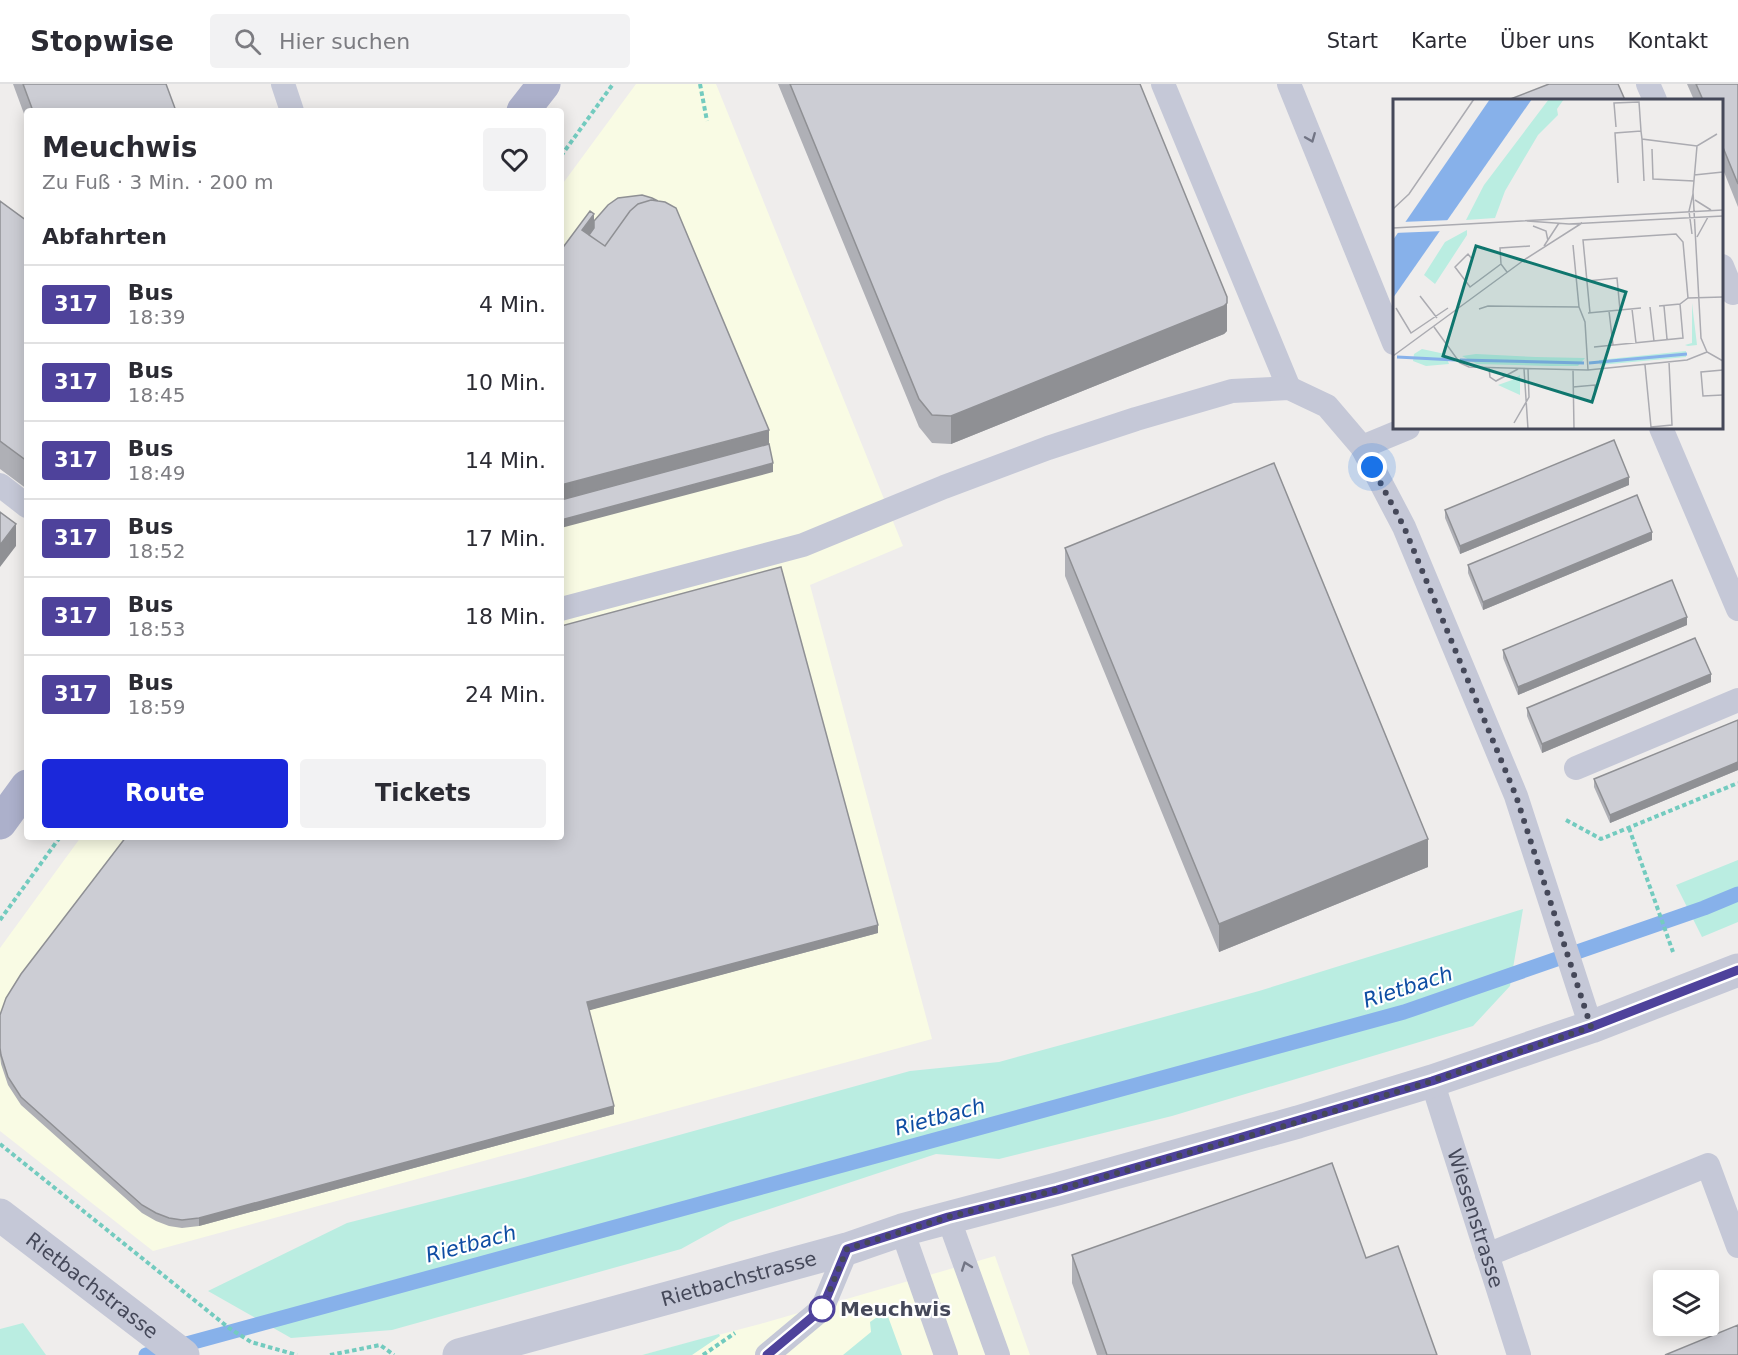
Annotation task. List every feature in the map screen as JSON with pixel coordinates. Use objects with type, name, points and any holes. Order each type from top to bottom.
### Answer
[{"type":"main road","points":[[525,108],[544,84]]},
{"type":"main road","points":[[0,823],[24,790]]},
{"type":"street","name":"Rietbachstrasse","points":[[459,1355],[539,1345],[902,1230],[1057,1190],[1432,1081],[1591,1027],[1738,970]]},
{"type":"street","name":"Rietbachstrasse","points":[[0,1215],[183,1355]]},
{"type":"lane","points":[[283,84],[291,108]]},
{"type":"lane","points":[[1162,84],[1289,388]]},
{"type":"lane","points":[[1648,84],[1655,99]]},
{"type":"lane","points":[[1292,85],[1393,338]]},
{"type":"lane","points":[[1723,269],[1731,294]]},
{"type":"lane","points":[[564,608],[803,545],[944,487],[1048,448],[1136,419],[1232,391],[1289,388],[1327,406],[1362,447],[1404,527],[1516,796],[1591,1027]]},
{"type":"lane","points":[[1362,447],[1406,429]]},
{"type":"lane","points":[[1661,429],[1738,609]]},
{"type":"lane","points":[[0,485],[24,504]]},
{"type":"lane","points":[[1576,768],[1738,700]]},
{"type":"lane","name":"Wiesenstrasse","points":[[1432,1081],[1519,1355]]},
{"type":"lane","points":[[1487,1255],[1708,1165],[1738,1246]]},
{"type":"lane","points":[[948,1217],[998,1355]]},
{"type":"lane","points":[[902,1230],[945,1355]]},
{"type":"lane","points":[[767,1355],[822,1309],[847,1249]]},
{"type":"path","points":[[564,152],[613,84]]},
{"type":"path","points":[[700,84],[707,121]]},
{"type":"path","points":[[1526,826],[1557,816],[1601,839],[1738,783]]},
{"type":"path","points":[[1629,828],[1669,941]]},
{"type":"path","points":[[0,920],[58,840]]},
{"type":"path","points":[[0,1144],[229,1328],[251,1342],[297,1355]]},
{"type":"path","points":[[703,1355],[744,1327]]},
{"type":"path","points":[[330,1355],[380,1345],[394,1355]]},
{"type":"shaded area","points":[[636,84],[716,84],[903,546],[810,585],[932,1039],[153,1251],[0,1131],[0,948],[79,840],[564,840],[564,182]]},
{"type":"shaded area","points":[[1738,860],[1738,922],[1702,937],[1676,885]]},
{"type":"shaded area","points":[[1523,909],[1510,986],[1473,1026],[1172,1116],[999,1159],[936,1154],[730,1222],[681,1249],[392,1330],[291,1338],[208,1291],[347,1223],[524,1178],[910,1071],[999,1062],[1259,991]]},
{"type":"shaded area","points":[[995,1256],[1030,1355],[642,1355],[760,1324]]},
{"type":"shaded area","points":[[886,1311],[902,1355],[843,1355],[871,1332],[870,1322]]},
{"type":"shaded area","points":[[23,1323],[46,1355],[0,1355],[0,1329]]},
{"type":"shaded area","points":[[719,1334],[720,1336],[692,1355],[642,1355]]},
{"type":"building","points":[[23,84],[166,84],[175,108],[32,108]]},
{"type":"building","points":[[790,84],[1140,84],[1227,297],[1227,303],[951,416],[932,415],[919,399]]},
{"type":"building","points":[[1549,84],[1618,84],[1625,99],[1511,99]]},
{"type":"building","points":[[1696,84],[1738,84],[1738,184],[1723,147],[1723,99],[1703,99]]},
{"type":"building","points":[[642,195],[658,201],[651,200],[638,204],[630,211],[605,246],[589,235],[594,228],[594,221],[608,205],[618,198]]},
{"type":"building","points":[[651,200],[665,202],[676,208],[769,430],[564,484],[564,246],[590,211],[594,214],[582,230],[605,246],[630,211],[638,204]]},
{"type":"building","points":[[0,201],[24,219],[24,459],[0,441]]},
{"type":"building","points":[[1614,440],[1629,477],[1460,546],[1445,510]]},
{"type":"building","points":[[769,444],[773,463],[564,519],[564,499]]},
{"type":"building","points":[[1274,463],[1428,839],[1219,924],[1065,548]]},
{"type":"building","points":[[1637,495],[1652,532],[1483,602],[1468,565]]},
{"type":"building","points":[[0,512],[16,524],[0,545]]},
{"type":"building","points":[[781,567],[878,925],[587,1002],[614,1106],[199,1218],[182,1220],[169,1218],[142,1205],[21,1097],[8,1077],[1,1055],[0,1015],[6,998],[21,974],[124,840],[564,840],[564,625]]},
{"type":"building","points":[[1672,580],[1687,617],[1518,687],[1503,650]]},
{"type":"building","points":[[1695,638],[1711,674],[1542,744],[1527,708]]},
{"type":"building","points":[[1738,720],[1738,762],[1610,815],[1594,779]]},
{"type":"building","points":[[1332,1163],[1366,1258],[1398,1246],[1437,1355],[1107,1355],[1072,1255]]},
{"type":"building","points":[[1738,1325],[1738,1355],[1665,1355],[1711,1336],[1719,1336],[1719,1333]]},
{"type":"waterway","name":"Rietbach","points":[[146,1355],[1404,1012],[1704,908],[1738,894]]},
{"type":"bus line","name":"317","points":[[767,1355],[822,1309],[847,1249],[902,1230],[1057,1190],[1298,1122],[1432,1081],[1591,1027],[1738,970]]},
{"type":"place","name":"Meuchwis","points":[[822,1309]]},
{"type":"route","points":[[822,1309],[847,1249],[948,1217],[1057,1190],[1298,1122],[1432,1081],[1591,1027],[1516,796],[1404,527],[1372,467]]}]
